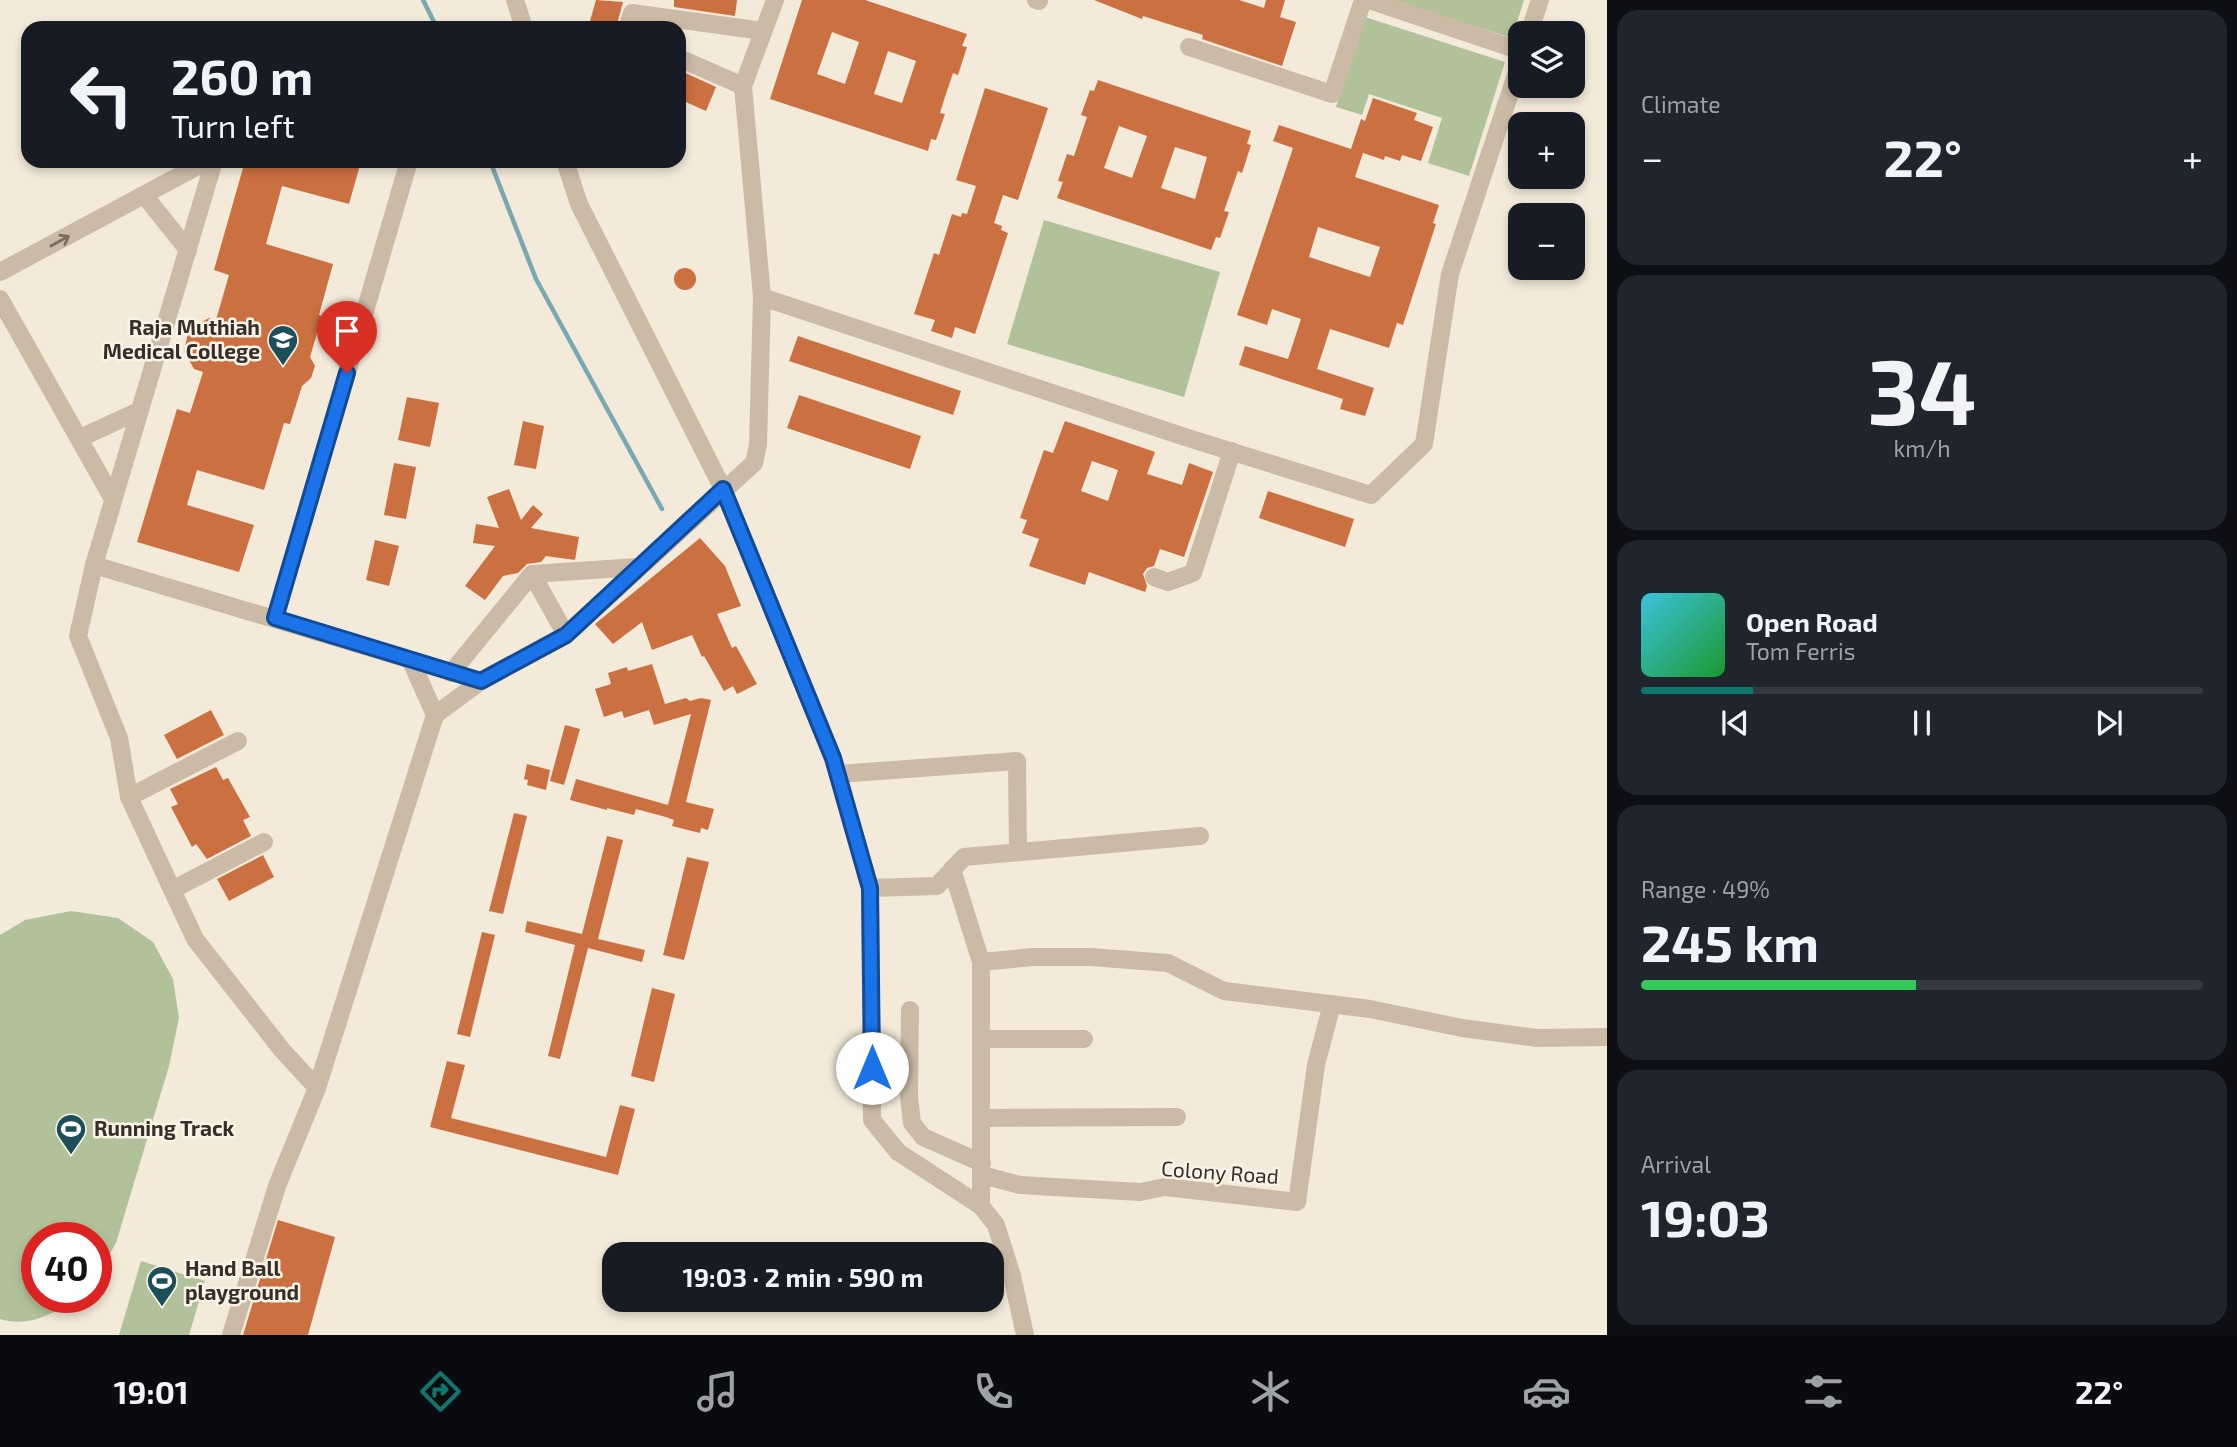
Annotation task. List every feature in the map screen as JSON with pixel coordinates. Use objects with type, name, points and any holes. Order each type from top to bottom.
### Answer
[{"type":"street","points":[[515,0],[522,21]]},
{"type":"street","points":[[231,1335],[277,1186],[317,1088],[435,715],[481,681],[566,635],[754,463],[758,444],[762,297],[743,86],[775,0]]},
{"type":"street","points":[[1189,47],[1332,94],[1363,0]]},
{"type":"street","points":[[1369,0],[1508,47]]},
{"type":"street","points":[[1534,21],[1541,0]]},
{"type":"street","points":[[629,21],[632,13],[763,31]]},
{"type":"street","points":[[686,61],[743,86]]},
{"type":"street","points":[[762,297],[1371,495],[1424,444],[1450,274],[1508,98]]},
{"type":"street","points":[[0,272],[194,168]]},
{"type":"street","points":[[212,168],[94,565],[78,636],[118,738],[129,797],[195,939],[282,1050],[317,1088]]},
{"type":"street","points":[[275,618],[407,168]]},
{"type":"street","points":[[567,168],[579,204],[723,489],[838,774],[870,888],[872,1120],[898,1152],[981,1206],[996,1225],[1013,1276],[1025,1335]]},
{"type":"street","points":[[144,195],[188,250]]},
{"type":"street","points":[[0,299],[113,499]]},
{"type":"street","points":[[80,438],[139,411]]},
{"type":"street","points":[[1154,577],[1168,582],[1193,573],[1232,451]]},
{"type":"street","points":[[94,565],[481,681]]},
{"type":"street","points":[[452,673],[532,574],[638,567]]},
{"type":"street","points":[[532,574],[566,635]]},
{"type":"street","points":[[411,661],[435,715]]},
{"type":"street","points":[[129,797],[238,741]]},
{"type":"street","points":[[838,774],[1017,761],[1018,851]]},
{"type":"street","points":[[870,888],[937,886],[964,857],[1200,836]]},
{"type":"street","points":[[172,890],[264,842]]},
{"type":"street","points":[[952,869],[981,962],[981,1206]]},
{"type":"street","points":[[981,962],[1033,957],[1091,957],[1168,963],[1224,990],[1332,1004],[1537,1038],[1607,1037]]},
{"type":"street","name":"Colony Road","points":[[982,1169],[1020,1185],[1140,1192],[1165,1187],[1297,1202],[1316,1065],[1332,1004]]},
{"type":"street","points":[[911,1010],[909,1097],[912,1123],[923,1137],[982,1169]]},
{"type":"street","points":[[982,1039],[1084,1039]]},
{"type":"street","points":[[982,1118],[1177,1117]]},
{"type":"green space","points":[[1392,0],[1524,0],[1517,21],[1508,21],[1508,37]]},
{"type":"green space","points":[[1365,17],[1505,62],[1469,176],[1428,163],[1442,118],[1369,94],[1362,115],[1336,107]]},
{"type":"green space","points":[[1044,220],[1220,272],[1184,397],[1007,344]]},
{"type":"green space","name":"Running Track","points":[[71,911],[118,918],[153,942],[173,979],[179,1018],[169,1066],[116,1243],[112,1250],[112,1222],[21,1222],[21,1313],[50,1313],[21,1322],[0,1319],[0,935],[25,920]]},
{"type":"green space","name":"Hand Ball playground","points":[[141,1261],[205,1281],[189,1335],[119,1335]]},
{"type":"building","points":[[596,0],[623,2],[618,21],[590,21]]},
{"type":"building","points":[[674,0],[737,0],[735,16],[674,7]]},
{"type":"building","points":[[802,0],[865,0],[967,34],[962,46],[967,47],[958,75],[953,73],[940,113],[945,114],[936,140],[931,139],[928,151],[770,99]],"holes":[[[832,32],[859,42],[845,84],[817,74]],[[888,51],[916,61],[902,103],[874,94]]]},
{"type":"building","points":[[1094,0],[1239,0],[1264,8],[1266,0],[1285,0],[1280,17],[1296,22],[1282,66],[1202,39],[1203,35],[1143,16],[1142,19]]},
{"type":"building","points":[[686,73],[716,87],[706,111],[686,102]]},
{"type":"building","points":[[1098,80],[1251,131],[1247,144],[1251,145],[1242,173],[1238,171],[1224,211],[1229,212],[1220,238],[1216,237],[1211,250],[1057,198],[1063,182],[1058,181],[1067,154],[1074,156],[1087,117],[1081,115],[1090,90],[1094,91]],"holes":[[[1119,126],[1147,136],[1132,178],[1104,168]],[[1175,147],[1207,157],[1195,199],[1161,188]]]},
{"type":"building","points":[[985,88],[1048,108],[1018,200],[1003,195],[994,223],[1002,226],[1001,230],[1008,233],[975,334],[955,327],[952,338],[931,331],[935,320],[914,314],[934,253],[939,255],[952,214],[961,217],[962,213],[967,214],[976,186],[956,180]]},
{"type":"building","points":[[1373,98],[1417,113],[1414,120],[1433,127],[1421,161],[1402,155],[1400,161],[1385,156],[1384,160],[1363,153],[1355,177],[1439,205],[1433,223],[1436,224],[1403,325],[1397,323],[1389,348],[1330,329],[1317,369],[1374,388],[1365,416],[1340,409],[1343,399],[1239,365],[1245,346],[1288,359],[1301,319],[1272,309],[1267,325],[1237,315],[1293,148],[1273,141],[1279,125],[1351,149],[1361,119],[1365,121]],"holes":[[[1318,227],[1380,247],[1370,277],[1309,257]]]},
{"type":"building","name":"Raja Muthiah Medical College","points":[[243,168],[359,168],[349,204],[282,186],[266,244],[333,264],[310,357],[315,366],[311,378],[302,386],[290,424],[284,423],[264,490],[197,470],[187,505],[254,525],[239,572],[137,542],[177,409],[190,413],[203,372],[194,369],[184,351],[189,329],[209,318],[216,320],[229,275],[214,270]]},
{"type":"building","points":[[685,268],[693,271],[696,279],[693,287],[685,290],[677,287],[674,279],[677,271]]},
{"type":"building","points":[[798,336],[961,391],[953,415],[789,361]]},
{"type":"building","points":[[799,395],[921,436],[910,469],[787,428]]},
{"type":"building","points":[[407,397],[439,403],[430,447],[398,440]]},
{"type":"building","points":[[523,421],[544,426],[536,469],[514,465]]},
{"type":"building","points":[[1065,421],[1155,452],[1147,474],[1182,485],[1189,463],[1213,472],[1184,557],[1160,549],[1154,566],[1147,568],[1143,574],[1147,586],[1145,592],[1089,572],[1085,585],[1029,566],[1039,539],[1022,533],[1027,520],[1020,518],[1044,450],[1053,453]],"holes":[[[1092,461],[1118,470],[1108,501],[1081,491]]]},
{"type":"building","points":[[394,463],[416,467],[406,519],[384,515]]},
{"type":"building","points":[[509,489],[521,520],[533,505],[543,514],[531,528],[579,537],[575,560],[546,556],[541,562],[527,564],[518,573],[503,576],[485,600],[465,586],[495,546],[473,543],[476,524],[499,528],[487,497]]},
{"type":"building","points":[[1268,491],[1354,519],[1345,547],[1259,518]]},
{"type":"building","points":[[700,538],[725,566],[741,606],[717,614],[732,648],[736,646],[757,684],[737,694],[733,686],[724,691],[704,656],[702,657],[692,635],[652,650],[642,622],[613,644],[595,624]]},
{"type":"building","points":[[375,540],[399,546],[389,586],[366,580]]},
{"type":"building","points":[[652,664],[665,704],[686,698],[690,701],[701,698],[711,700],[686,802],[714,809],[708,830],[701,828],[700,833],[672,826],[674,820],[636,809],[634,815],[570,800],[576,779],[668,805],[691,714],[654,725],[649,710],[624,718],[622,711],[604,717],[595,689],[611,684],[608,673]]},
{"type":"building","points":[[211,710],[224,735],[177,759],[164,735]]},
{"type":"building","points":[[565,725],[580,729],[564,785],[550,781]]},
{"type":"building","points":[[527,764],[550,770],[546,790],[527,785],[528,780],[524,779]]},
{"type":"building","points":[[216,767],[223,780],[228,778],[250,817],[243,820],[251,836],[207,859],[196,844],[192,847],[171,807],[178,804],[170,789]]},
{"type":"building","points":[[514,813],[527,816],[503,914],[489,911]]},
{"type":"building","points":[[607,836],[623,840],[598,939],[645,950],[642,962],[588,948],[560,1059],[548,1056],[575,945],[525,932],[527,921],[582,934]]},
{"type":"building","points":[[263,855],[274,877],[229,901],[217,879]]},
{"type":"building","points":[[687,857],[709,862],[684,960],[663,955]]},
{"type":"building","points":[[482,932],[495,935],[470,1037],[457,1034]]},
{"type":"building","points":[[652,988],[675,994],[654,1082],[631,1076]]},
{"type":"building","points":[[447,1061],[465,1065],[451,1118],[606,1157],[620,1105],[635,1109],[618,1175],[430,1127]]},
{"type":"building","points":[[278,1220],[335,1237],[308,1335],[243,1335]]},
{"type":"waterway","points":[[423,0],[434,21]]},
{"type":"waterway","points":[[493,168],[536,279],[662,509]]},
{"type":"place","name":"Raja Muthiah Medical College","points":[[283,367]]},
{"type":"place","name":"Running Track","points":[[71,1156]]},
{"type":"place","name":"Hand Ball playground","points":[[162,1308]]},
{"type":"route","points":[[347,373],[275,618],[411,661],[481,681],[566,635],[723,489],[833,758],[870,888],[872,1068]]}]
